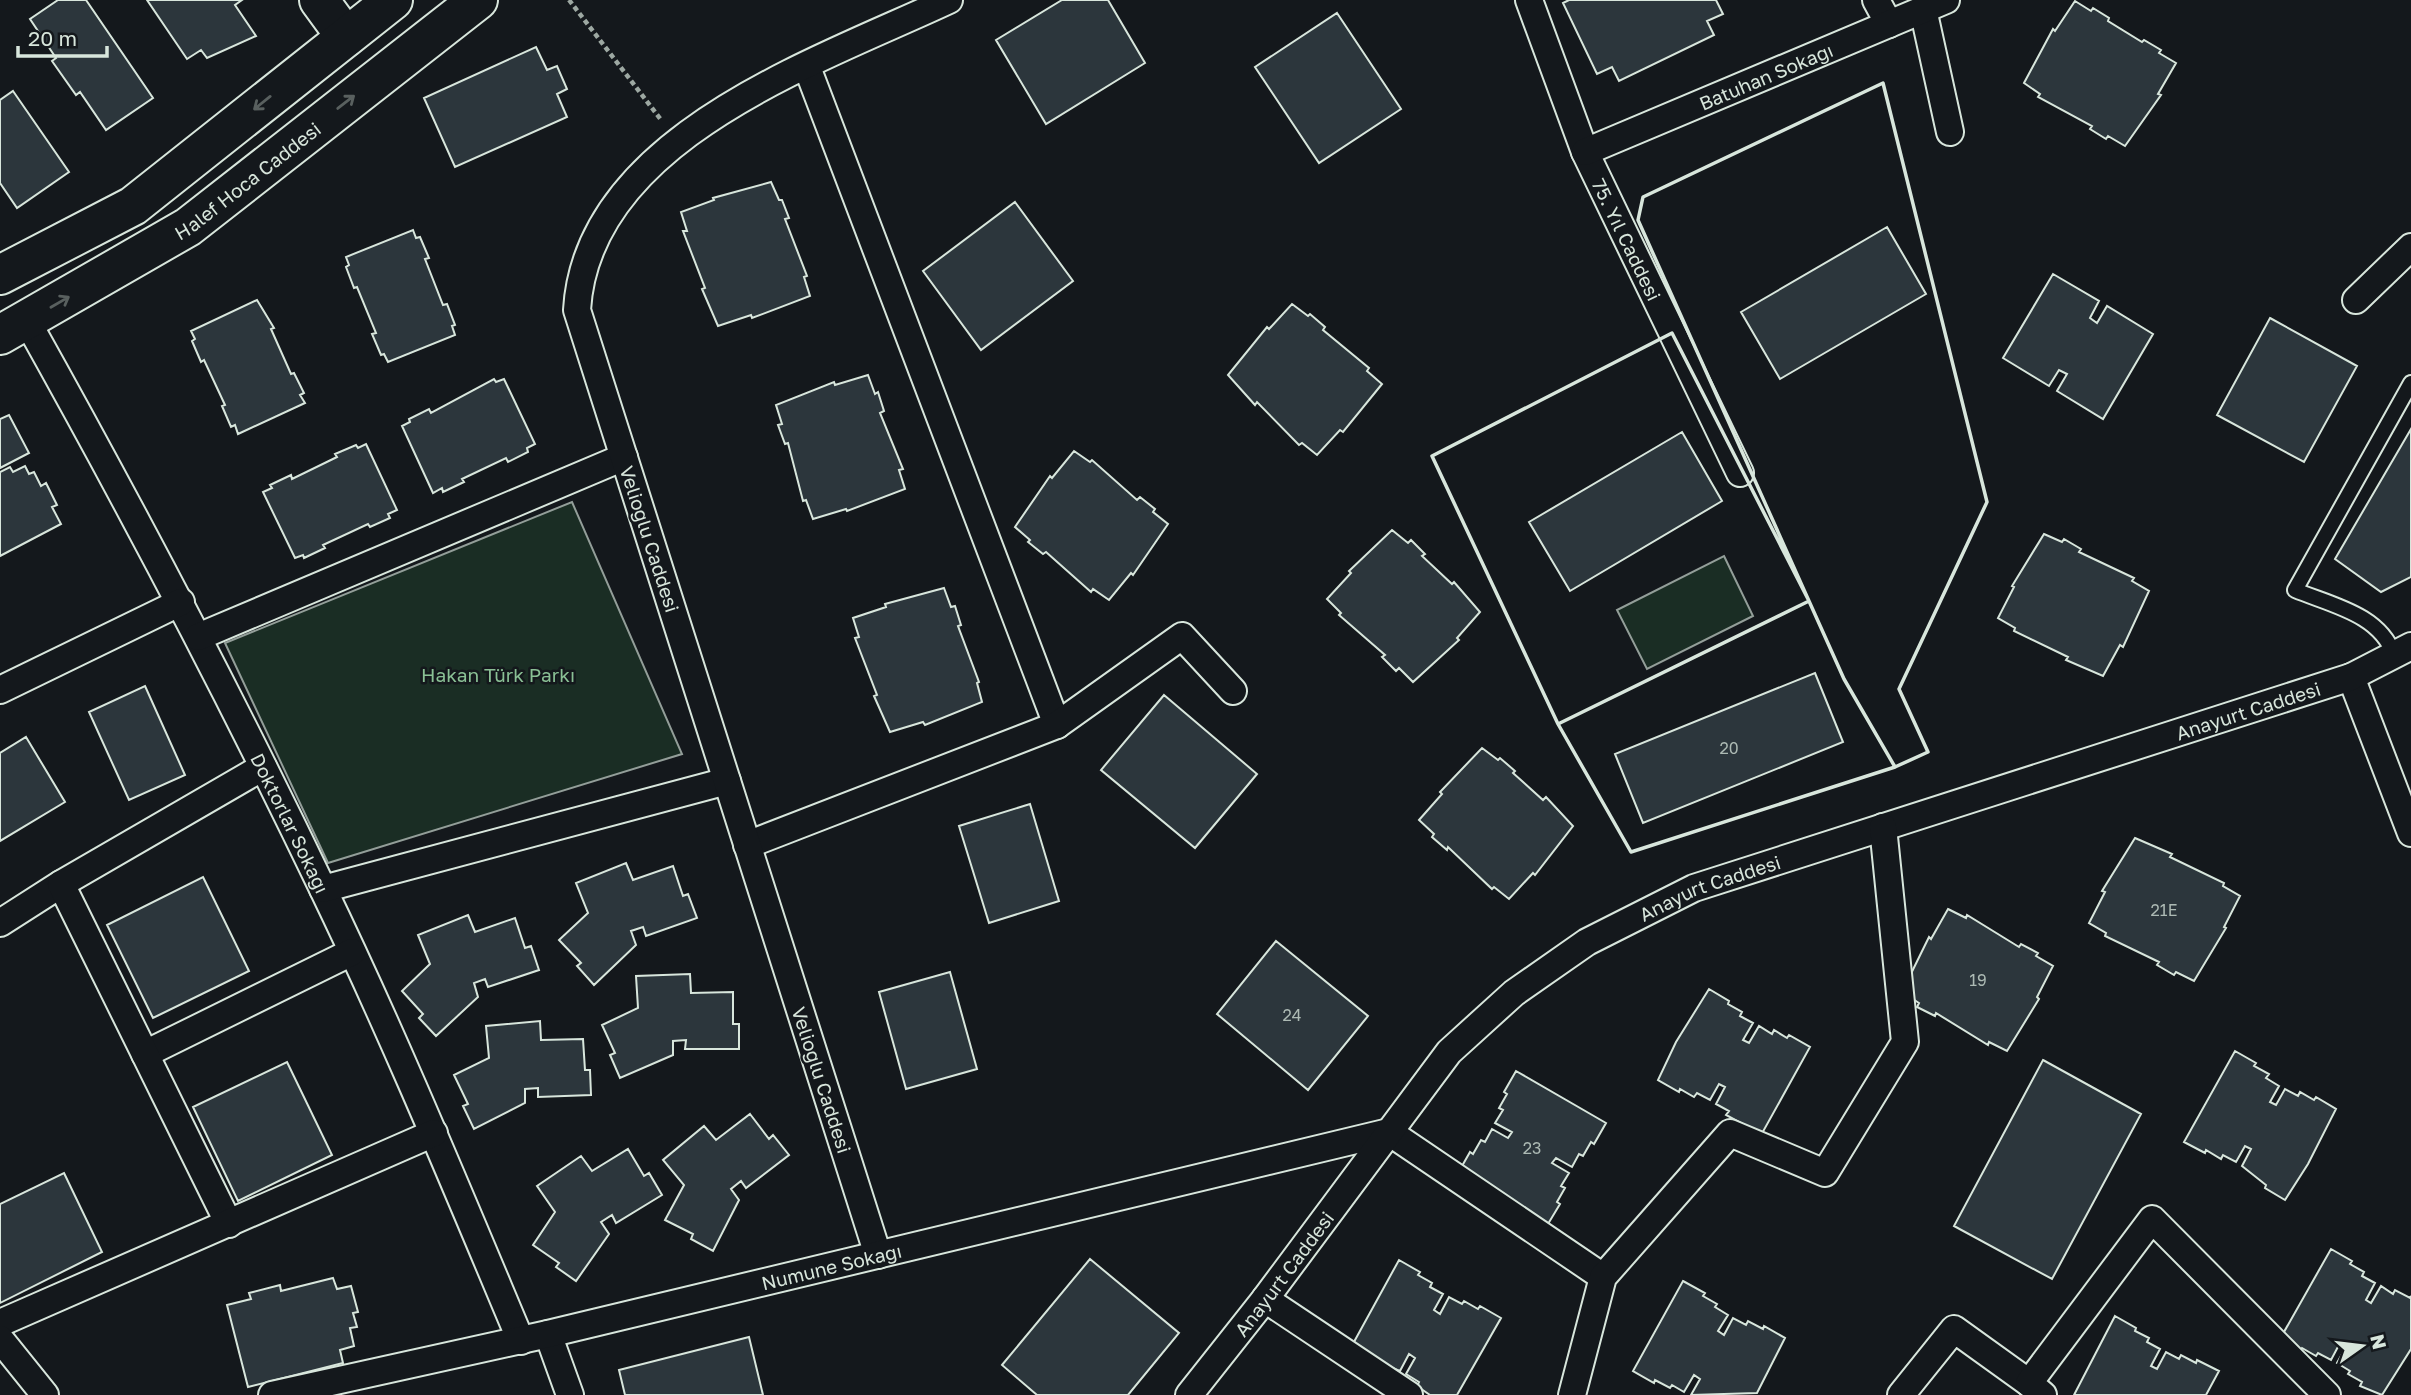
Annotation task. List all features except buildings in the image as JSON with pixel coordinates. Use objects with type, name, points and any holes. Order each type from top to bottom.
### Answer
[{"type":"main road","points":[[319,0],[346,37]]},
{"type":"main road","name":"Halef Hoca Caddesi","points":[[14,328],[188,228],[478,0]]},
{"type":"main road","points":[[0,275],[134,206],[388,1]]},
{"type":"street","name":"Velioğlu Caddesi","points":[[878,1255],[577,310],[580,281],[588,252],[611,211],[678,141],[730,104],[950,0]]},
{"type":"street","name":"75. Yıl Caddesi","points":[[1529,0],[1585,152],[1740,473]]},
{"type":"street","points":[[1876,0],[1889,24]]},
{"type":"street","points":[[1935,5],[1950,132]]},
{"type":"street","name":"Batuhan Sokağı","points":[[1585,152],[1935,5]]},
{"type":"street","points":[[807,67],[1057,725]]},
{"type":"street","points":[[2356,300],[2411,247]]},
{"type":"street","name":"Doktorlar Sokağı","points":[[14,328],[181,602],[323,889],[434,1133],[522,1341]]},
{"type":"street","points":[[198,637],[624,457]]},
{"type":"street","points":[[0,690],[181,602]]},
{"type":"street","points":[[747,845],[1057,725],[1182,636],[1233,691]]},
{"type":"street","name":"Anayurt Caddesi","points":[[1189,1395],[1265,1299],[1449,1052],[1514,993],[1587,942],[1694,888],[2351,677],[2402,651]]},
{"type":"street","points":[[2351,677],[2411,833]]},
{"type":"street","points":[[0,923],[61,884],[263,767]]},
{"type":"street","points":[[323,889],[727,781]]},
{"type":"street","points":[[1572,1395],[1603,1277],[1730,1133],[1825,1173],[1905,1042],[1883,827]]},
{"type":"street","points":[[61,884],[229,1224]]},
{"type":"street","points":[[145,1054],[352,952]]},
{"type":"street","points":[[1389,1132],[1603,1277]]},
{"type":"street","name":"Numune Sokağı","points":[[272,1395],[522,1341],[1389,1132]]},
{"type":"street","points":[[0,1322],[434,1133]]},
{"type":"street","points":[[1901,1395],[1954,1329],[2036,1389],[2152,1219],[2327,1395]]},
{"type":"street","points":[[1265,1299],[1409,1395]]},
{"type":"street","points":[[548,1334],[570,1395]]},
{"type":"street","points":[[0,1339],[45,1395]]},
{"type":"lane","points":[[2402,651],[2374,624],[2295,590],[2411,383]]},
{"type":"path","points":[[569,0],[678,141]]},
{"type":"green space","name":"Hakan Türk Parkı","points":[[572,502],[682,754],[328,863],[225,643]]},
{"type":"green space","points":[[1724,556],[1753,616],[1647,669],[1617,610]]},
{"type":"wall","points":[[1883,83],[1987,502],[1899,689],[1928,752],[1895,767],[1844,679],[1638,220],[1643,197],[1883,83]]},
{"type":"wall","points":[[1672,333],[1809,601],[1558,724],[1432,456],[1672,333]]},
{"type":"wall","points":[[1558,724],[1631,852],[1895,767]]}]
